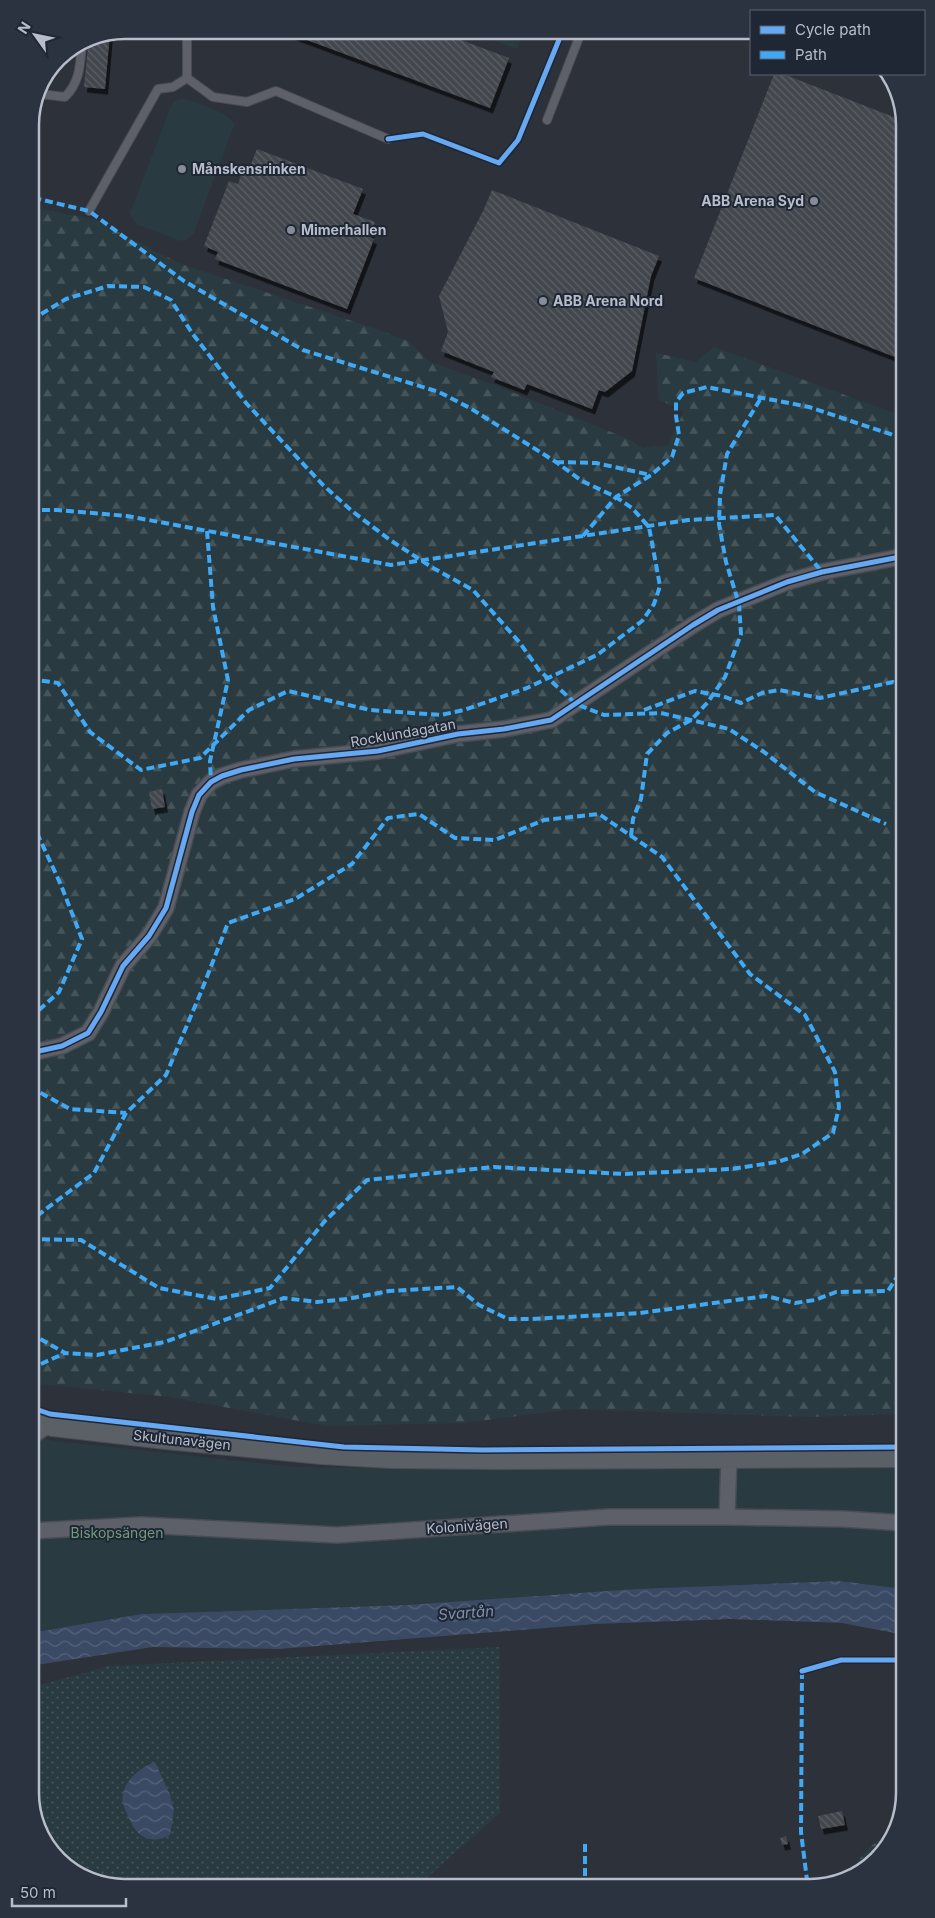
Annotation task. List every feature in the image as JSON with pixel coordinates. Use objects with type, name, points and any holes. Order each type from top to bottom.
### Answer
[{"type":"street","name":"Rocklundagatan","points":[[39,1051],[62,1046],[88,1033],[101,1012],[123,966],[149,936],[166,908],[192,812],[199,795],[216,779],[241,770],[294,759],[378,751],[458,734],[504,729],[551,720],[718,610],[787,582],[822,572],[896,558]]},
{"type":"street","name":"Skultunavägen","points":[[39,1422],[321,1454],[390,1458],[896,1457]]},
{"type":"street","points":[[727,1517],[729,1457]]},
{"type":"street","name":"Kolonivägen","points":[[39,1531],[140,1525],[337,1535],[608,1517],[843,1519],[896,1522]]},
{"type":"lane","points":[[187,39],[187,78]]},
{"type":"lane","points":[[547,120],[578,39]]},
{"type":"lane","points":[[45,94],[65,97],[69,93],[79,76],[81,51]]},
{"type":"lane","points":[[187,78],[213,97],[222,99],[247,102],[276,91],[388,140]]},
{"type":"lane","points":[[89,211],[158,89],[173,87],[187,78]]},
{"type":"green space","points":[[490,39],[521,39],[517,49]]},
{"type":"green space","name":"Månskensrinken","points":[[185,99],[221,112],[232,120],[234,125],[194,233],[186,240],[181,241],[138,225],[133,221],[130,213],[171,106],[173,102]]},
{"type":"green space","points":[[39,209],[93,219],[181,264],[408,341],[428,361],[502,388],[626,438],[643,448],[668,445],[684,411],[659,400],[656,353],[696,362],[714,347],[896,414],[896,1414],[809,1417],[573,1409],[463,1423],[326,1426],[170,1397],[39,1384]]},
{"type":"green space","name":"Biskopsängen","points":[[39,1437],[56,1441],[295,1467],[545,1469],[896,1465],[896,1588],[839,1581],[636,1589],[407,1605],[142,1614],[39,1631]]},
{"type":"green space","points":[[500,1647],[500,1813],[425,1879],[119,1879],[97,1875],[77,1865],[60,1850],[45,1826],[40,1810],[39,1685],[108,1666]]},
{"type":"green space","points":[[885,1834],[875,1850],[851,1869],[869,1848]]},
{"type":"water","name":"Svartån","points":[[839,1581],[896,1588],[896,1633],[842,1623],[731,1619],[595,1624],[279,1649],[153,1647],[39,1665],[39,1631],[142,1614],[407,1605],[636,1589]]},
{"type":"water","points":[[155,1762],[170,1795],[174,1810],[170,1835],[150,1839],[139,1834],[131,1823],[124,1805],[123,1794],[127,1783],[140,1770]]},
{"type":"building","points":[[304,39],[458,39],[509,58],[490,108]]},
{"type":"building","points":[[109,40],[105,89],[84,87],[88,47]]},
{"type":"building","name":"ABB Arena Syd","points":[[774,75],[786,75],[896,118],[896,357],[694,278]]},
{"type":"building","name":"Mimerhallen","points":[[257,149],[363,189],[353,214],[375,222],[370,237],[374,239],[347,309],[215,259],[218,252],[204,246],[229,181],[238,184],[242,172],[247,174]]},
{"type":"building","name":"ABB Arena Nord","points":[[492,190],[659,256],[651,276],[632,371],[605,392],[599,390],[592,409],[527,384],[524,390],[491,377],[494,372],[441,351],[448,332],[439,296]]},
{"type":"building","points":[[162,789],[165,807],[152,809],[149,792]]},
{"type":"building","points":[[842,1811],[845,1825],[821,1829],[818,1816]]},
{"type":"building","points":[[786,1836],[788,1844],[782,1845],[780,1838]]},
{"type":"marked path","points":[[39,199],[89,211],[184,281],[303,350],[439,392],[470,408],[556,462],[582,481],[616,497],[632,508],[649,527],[660,586],[654,604],[642,621],[597,655],[527,688],[464,710],[441,715],[370,710],[288,691],[249,710],[200,758],[141,770],[90,732],[58,683],[39,680]]},
{"type":"marked path","points":[[39,315],[66,299],[108,286],[144,287],[171,300],[192,333],[246,403],[323,485],[352,511],[390,540],[433,568],[473,590],[520,643],[539,670],[576,704],[604,715],[661,713],[729,729],[764,752],[815,792],[886,824]]},
{"type":"marked path","points":[[583,536],[616,497],[651,475],[672,457],[679,435],[676,402],[683,393],[707,387],[809,407],[896,436]]},
{"type":"marked path","points":[[631,836],[633,819],[641,799],[647,754],[667,733],[691,720],[708,702],[725,677],[741,634],[739,604],[726,562],[719,524],[720,495],[727,454],[761,398]]},
{"type":"marked path","points":[[556,462],[596,463],[651,475]]},
{"type":"marked path","points":[[39,510],[127,516],[391,565],[688,520],[775,515],[822,572]]},
{"type":"marked path","points":[[207,531],[213,607],[228,680],[210,761],[211,782]]},
{"type":"marked path","points":[[644,710],[695,691],[722,696],[741,703],[762,693],[779,690],[820,698],[893,682],[896,683]]},
{"type":"marked path","points":[[39,1214],[94,1173],[126,1113],[166,1075],[228,923],[295,899],[352,864],[388,818],[419,814],[455,838],[495,840],[544,820],[599,814],[662,857],[750,974],[805,1015],[835,1072],[839,1107],[833,1133],[802,1154],[777,1162],[731,1169],[624,1174],[494,1167],[367,1180],[324,1222],[270,1288],[217,1299],[159,1288],[81,1240],[39,1239]]},
{"type":"marked path","points":[[39,837],[61,885],[82,939],[59,992],[39,1010]]},
{"type":"marked path","points":[[39,1092],[70,1109],[126,1113]]},
{"type":"marked path","points":[[39,1338],[65,1353],[97,1355],[165,1342],[284,1298],[317,1302],[347,1299],[389,1291],[457,1287],[479,1305],[508,1319],[531,1319],[640,1313],[766,1296],[795,1303],[815,1300],[836,1292],[888,1291],[896,1278]]},
{"type":"marked path","points":[[39,1365],[65,1353]]},
{"type":"marked path","points":[[802,1671],[801,1832],[807,1879]]},
{"type":"marked path","points":[[585,1844],[585,1879]]},
{"type":"cycle path","points":[[388,139],[423,134],[499,163],[518,140],[559,39]]},
{"type":"cycle path","points":[[39,1051],[62,1046],[88,1033],[101,1012],[123,966],[149,936],[166,908],[192,812],[199,795],[211,782],[241,770],[294,759],[378,751],[458,734],[504,729],[551,720],[718,610],[787,582],[822,572],[896,558]]},
{"type":"cycle path","points":[[39,1410],[50,1414],[344,1447],[483,1450],[896,1447]]},
{"type":"cycle path","points":[[802,1671],[841,1660],[896,1660]]},
{"type":"place","name":"Månskensrinken","points":[[182,169]]},
{"type":"place","name":"ABB Arena Syd","points":[[814,201]]},
{"type":"place","name":"Mimerhallen","points":[[291,230]]},
{"type":"place","name":"ABB Arena Nord","points":[[543,301]]}]
